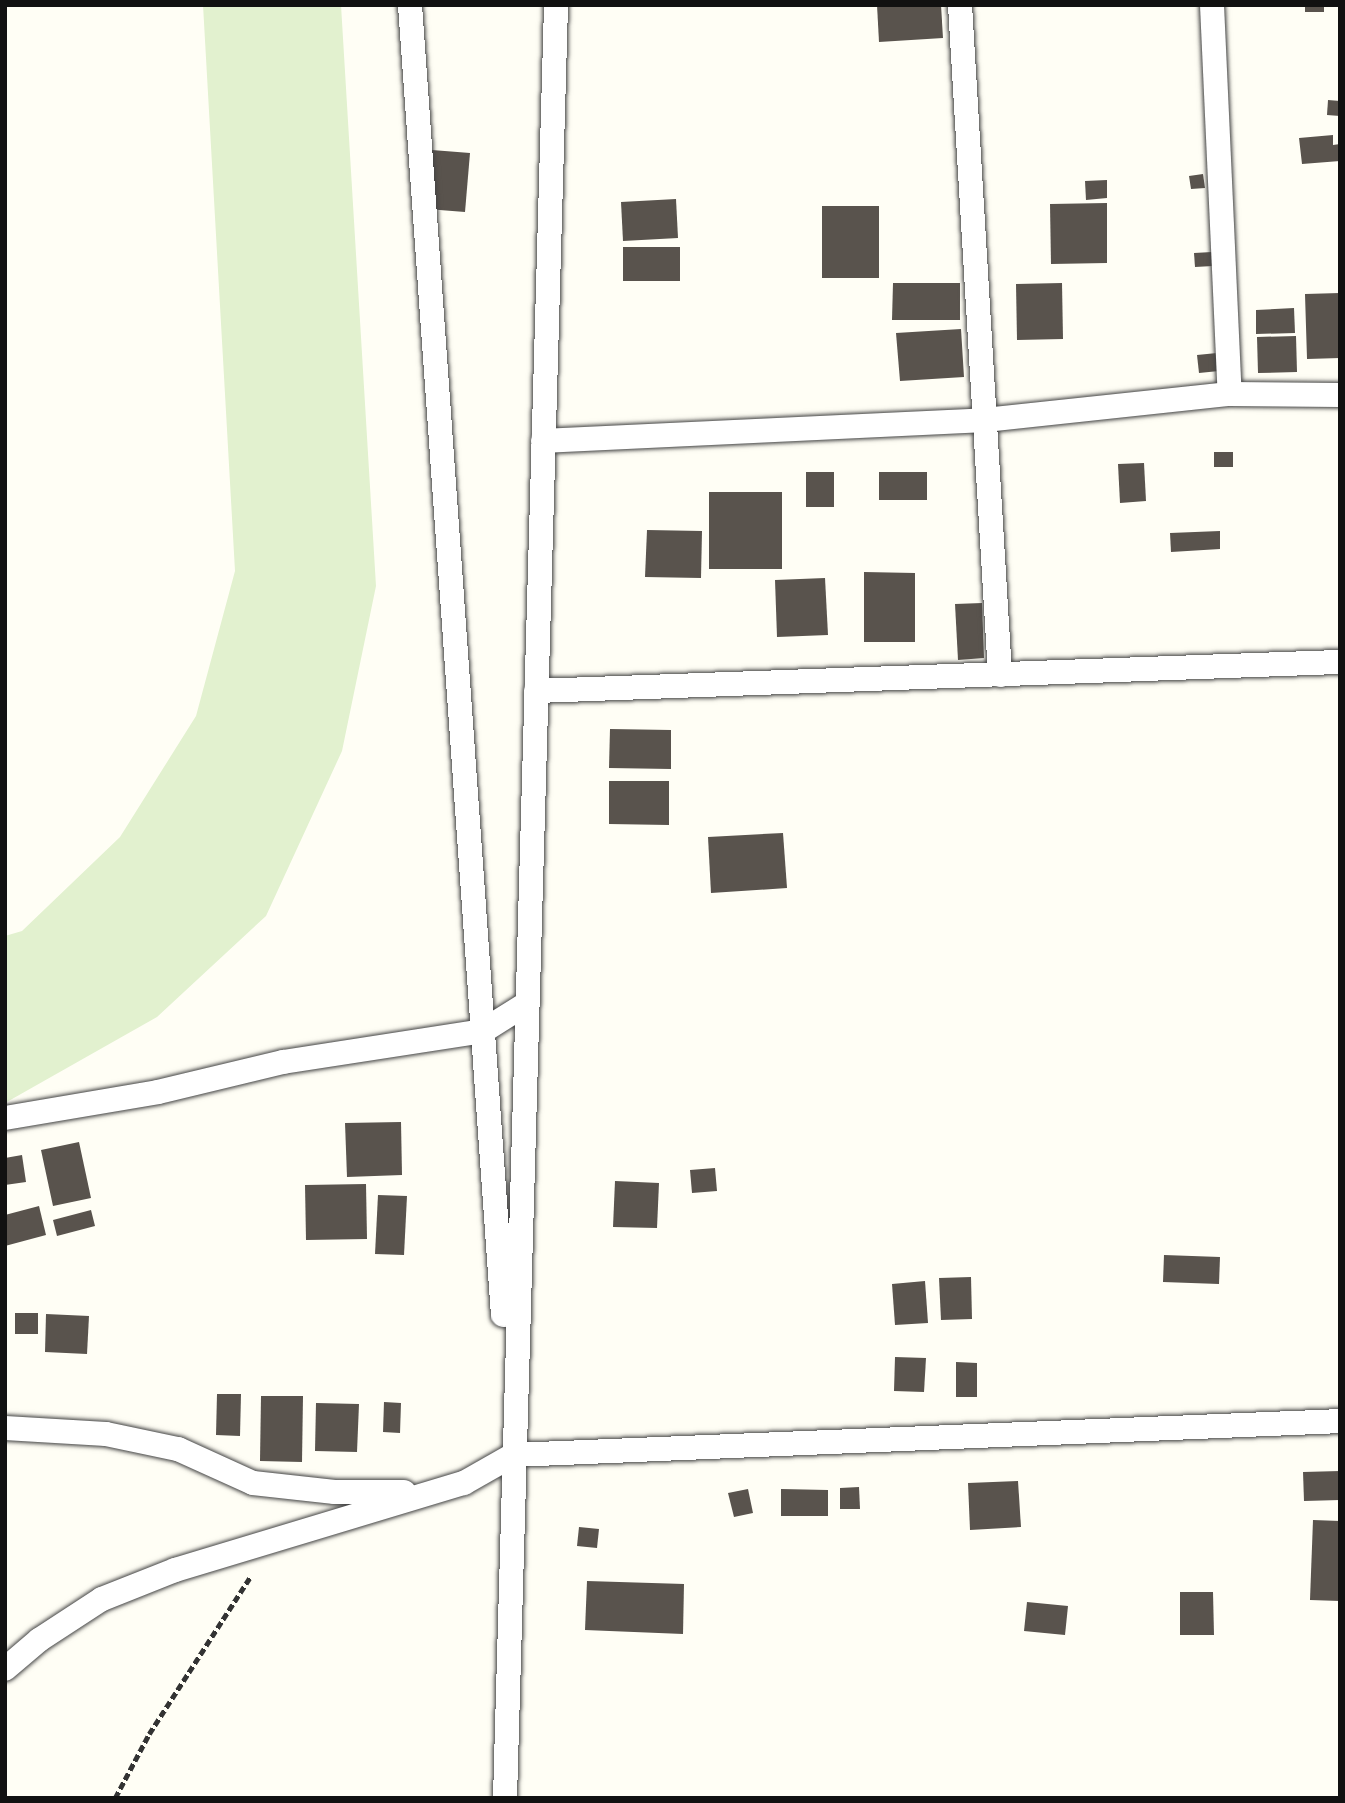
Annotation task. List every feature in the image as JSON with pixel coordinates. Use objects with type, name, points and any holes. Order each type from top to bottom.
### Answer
[{"type":"street","points":[[410,5],[513,1455]]},
{"type":"street","points":[[505,1798],[556,5]]},
{"type":"street","points":[[960,5],[1000,675]]},
{"type":"street","points":[[1212,5],[1230,394]]},
{"type":"street","points":[[543,441],[985,421],[1230,394],[1340,395]]},
{"type":"street","points":[[536,691],[1340,662]]},
{"type":"street","points":[[5,1118],[158,1092],[283,1062],[483,1031],[526,1004]]},
{"type":"street","points":[[5,1669],[39,1640],[102,1599],[175,1570],[464,1483],[513,1455],[1340,1422]]},
{"type":"street","points":[[5,1428],[106,1434],[178,1449],[254,1483],[335,1492],[428,1492]]},
{"type":"path","points":[[115,1798],[149,1734],[274,1542]]},
{"type":"green space","points":[[203,5],[341,5],[376,586],[342,751],[266,916],[157,1017],[5,1103],[5,936],[22,931],[120,837],[196,716],[235,571]]},
{"type":"building","points":[[877,5],[941,5],[943,38],[879,42]]},
{"type":"building","points":[[1305,5],[1324,5],[1324,12],[1305,12]]},
{"type":"building","points":[[1328,100],[1340,101],[1340,116],[1327,115]]},
{"type":"building","points":[[1333,135],[1333,145],[1340,144],[1340,161],[1302,164],[1299,138]]},
{"type":"building","points":[[432,150],[470,153],[465,212],[427,209]]},
{"type":"building","points":[[1203,174],[1205,188],[1191,189],[1189,176]]},
{"type":"building","points":[[1107,180],[1107,198],[1086,200],[1085,181]]},
{"type":"building","points":[[676,199],[678,238],[623,241],[621,202]]},
{"type":"building","points":[[1107,203],[1107,263],[1051,264],[1050,204]]},
{"type":"building","points":[[822,206],[879,206],[879,278],[822,278]]},
{"type":"building","points":[[623,247],[680,247],[680,281],[623,281]]},
{"type":"building","points":[[1212,252],[1213,266],[1195,267],[1194,253]]},
{"type":"building","points":[[893,283],[960,283],[960,320],[892,320]]},
{"type":"building","points":[[1062,283],[1063,339],[1017,340],[1016,284]]},
{"type":"building","points":[[1340,293],[1340,358],[1307,359],[1305,294]]},
{"type":"building","points":[[1294,308],[1295,333],[1256,334],[1256,310]]},
{"type":"building","points":[[961,329],[964,377],[900,381],[896,333]]},
{"type":"building","points":[[1296,336],[1297,372],[1258,373],[1257,337]]},
{"type":"building","points":[[1217,353],[1219,371],[1199,373],[1197,355]]},
{"type":"building","points":[[1214,452],[1233,452],[1233,467],[1214,467]]},
{"type":"building","points":[[1144,463],[1146,501],[1120,503],[1118,464]]},
{"type":"building","points":[[806,472],[834,472],[834,507],[806,507]]},
{"type":"building","points":[[879,472],[927,472],[927,500],[879,500]]},
{"type":"building","points":[[709,492],[782,492],[782,569],[709,569]]},
{"type":"building","points":[[647,530],[702,531],[701,578],[645,577]]},
{"type":"building","points":[[1220,531],[1220,549],[1171,552],[1170,533]]},
{"type":"building","points":[[864,572],[915,573],[915,642],[864,642]]},
{"type":"building","points":[[825,578],[828,635],[777,637],[775,580]]},
{"type":"building","points":[[982,603],[984,658],[958,660],[955,604]]},
{"type":"building","points":[[610,729],[671,730],[671,769],[609,768]]},
{"type":"building","points":[[609,781],[669,781],[669,825],[609,824]]},
{"type":"building","points":[[783,833],[787,888],[711,893],[708,837]]},
{"type":"building","points":[[401,1122],[402,1175],[347,1177],[345,1123]]},
{"type":"building","points":[[79,1142],[91,1198],[53,1206],[41,1150]]},
{"type":"building","points":[[22,1155],[26,1182],[5,1185],[5,1158]]},
{"type":"building","points":[[715,1168],[717,1191],[692,1193],[690,1170]]},
{"type":"building","points":[[615,1181],[659,1183],[657,1228],[613,1227]]},
{"type":"building","points":[[366,1184],[367,1239],[306,1240],[305,1185]]},
{"type":"building","points":[[378,1195],[407,1196],[404,1255],[375,1254]]},
{"type":"building","points":[[39,1206],[46,1235],[5,1246],[5,1215]]},
{"type":"building","points":[[91,1210],[95,1226],[57,1236],[53,1220]]},
{"type":"building","points":[[1164,1255],[1220,1257],[1219,1284],[1163,1282]]},
{"type":"building","points":[[971,1277],[972,1319],[941,1320],[939,1278]]},
{"type":"building","points":[[925,1281],[928,1323],[895,1325],[892,1284]]},
{"type":"building","points":[[15,1313],[38,1313],[38,1334],[15,1334]]},
{"type":"building","points":[[46,1314],[89,1316],[87,1354],[45,1352]]},
{"type":"building","points":[[895,1357],[926,1358],[924,1392],[894,1391]]},
{"type":"building","points":[[956,1362],[977,1363],[977,1397],[956,1397]]},
{"type":"building","points":[[217,1394],[241,1394],[240,1436],[216,1435]]},
{"type":"building","points":[[261,1396],[303,1396],[302,1462],[260,1461]]},
{"type":"building","points":[[384,1402],[401,1403],[400,1433],[383,1432]]},
{"type":"building","points":[[316,1403],[359,1404],[357,1452],[315,1451]]},
{"type":"building","points":[[1340,1471],[1340,1500],[1304,1501],[1303,1472]]},
{"type":"building","points":[[1018,1481],[1021,1527],[970,1530],[968,1483]]},
{"type":"building","points":[[859,1487],[860,1509],[840,1509],[840,1488]]},
{"type":"building","points":[[748,1489],[753,1513],[734,1517],[728,1493]]},
{"type":"building","points":[[781,1489],[828,1490],[828,1516],[781,1516]]},
{"type":"building","points":[[1313,1520],[1340,1521],[1340,1601],[1310,1600]]},
{"type":"building","points":[[579,1527],[599,1529],[597,1548],[577,1546]]},
{"type":"building","points":[[587,1581],[684,1584],[683,1634],[585,1630]]},
{"type":"building","points":[[1180,1592],[1213,1592],[1214,1635],[1180,1635]]},
{"type":"building","points":[[1027,1602],[1068,1606],[1065,1635],[1024,1631]]}]
